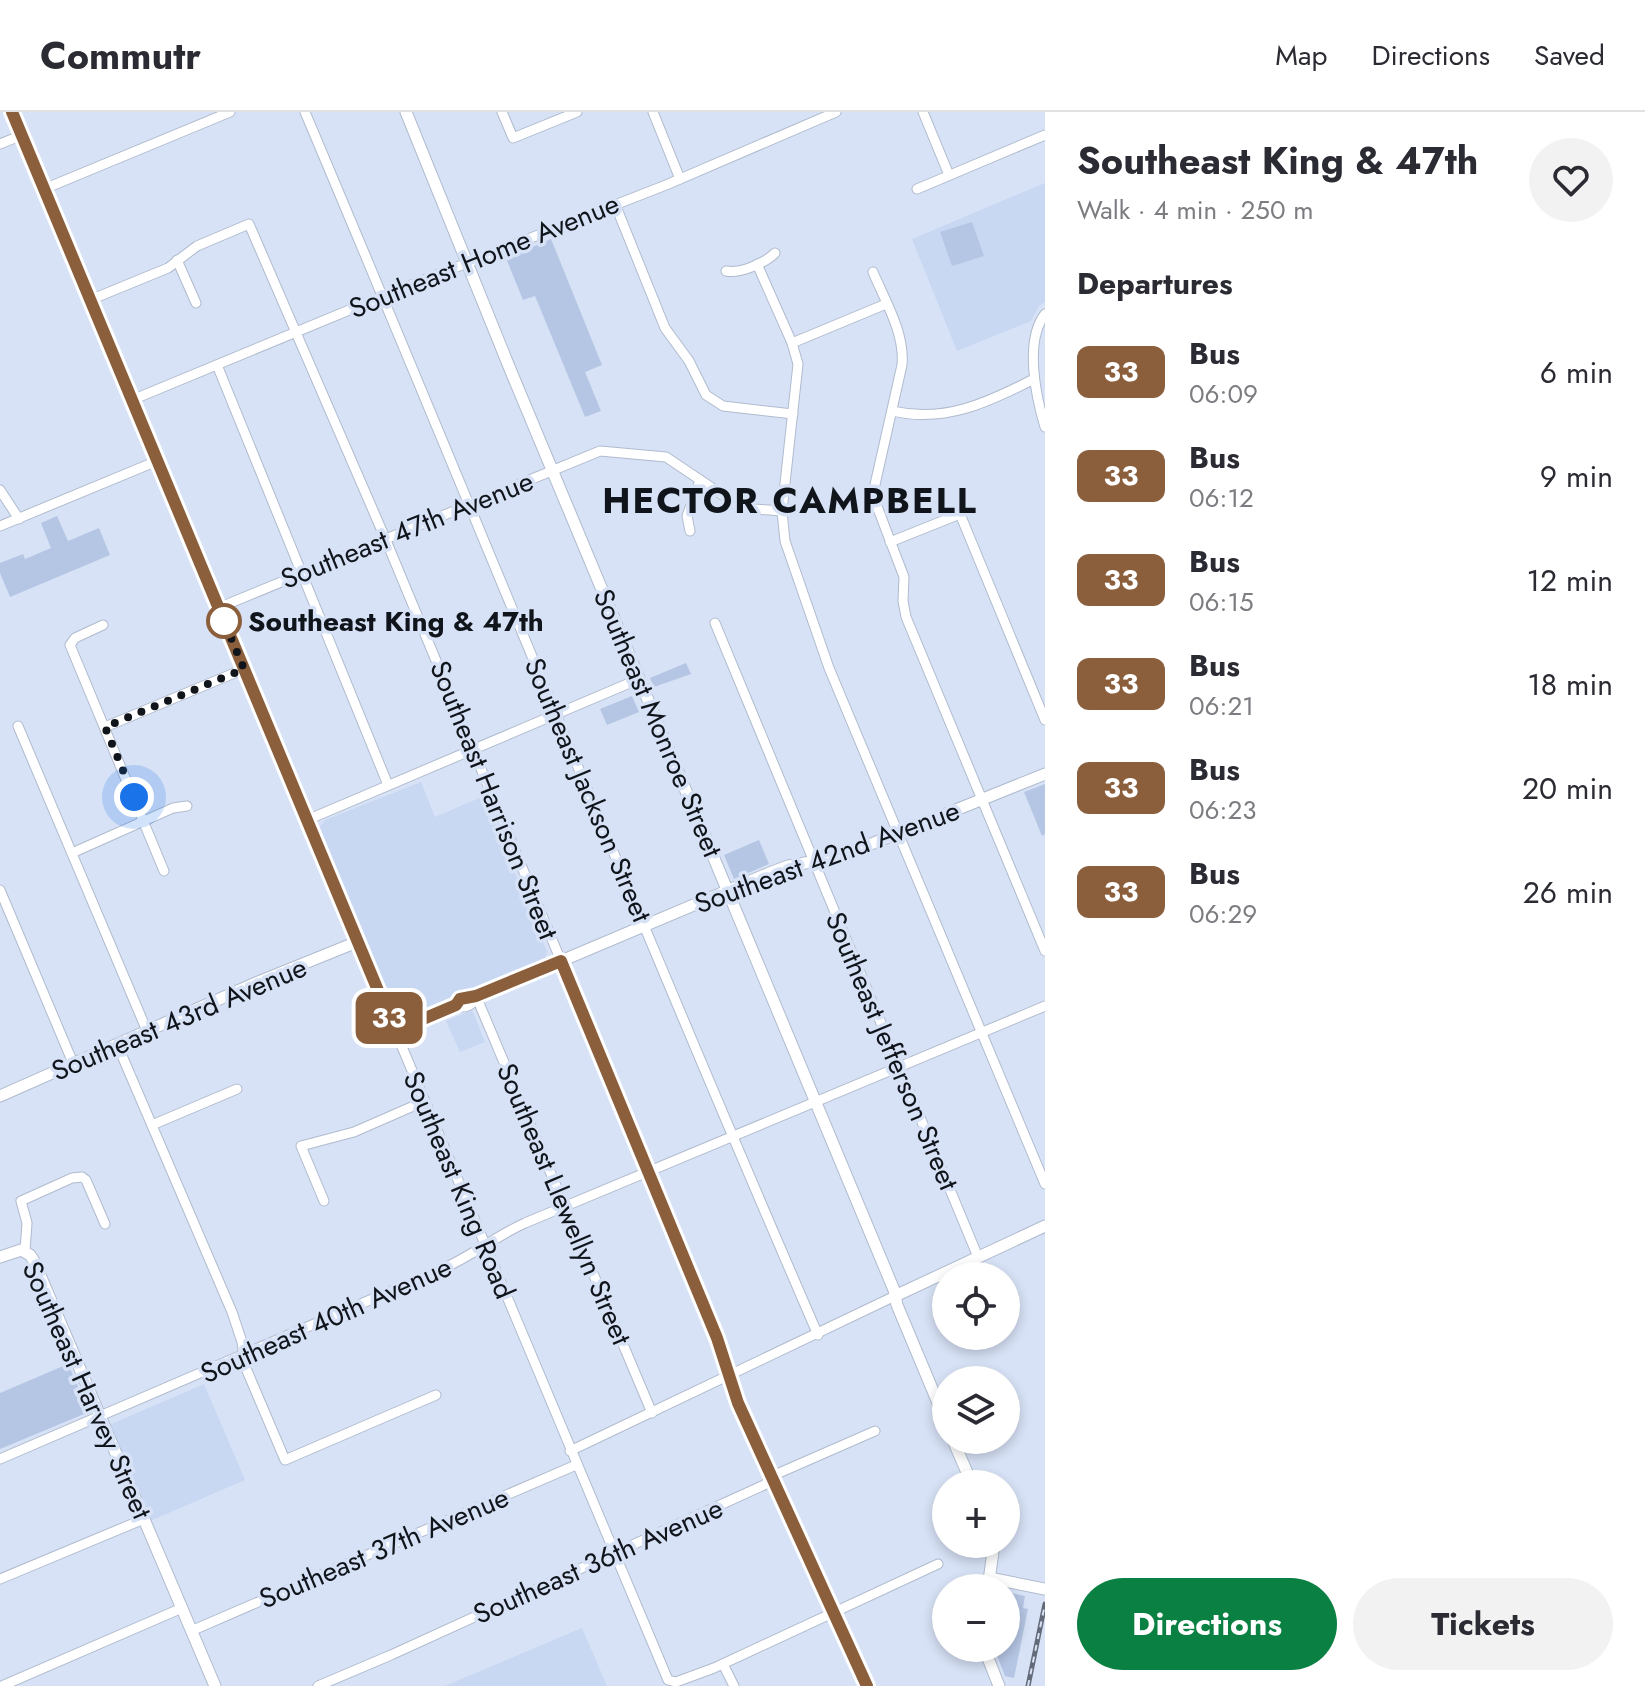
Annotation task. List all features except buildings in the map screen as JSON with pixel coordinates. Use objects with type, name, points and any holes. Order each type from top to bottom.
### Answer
[{"type":"main road","name":"Southeast King Road","points":[[12,112],[391,1023],[399,1029]]},
{"type":"main road","name":"Southeast 42nd Avenue","points":[[399,1029],[456,1005],[473,1002],[476,996],[561,961]]},
{"type":"main road","name":"Southeast Harrison Street","points":[[561,961],[717,1338],[738,1403],[867,1686]]},
{"type":"street","points":[[44,189],[230,112]]},
{"type":"street","name":"Southeast Jackson Street","points":[[305,112],[732,1137],[818,1335]]},
{"type":"street","name":"Southeast Monroe Street","points":[[406,112],[466,264],[729,890],[932,1387]]},
{"type":"street","points":[[502,112],[513,138],[577,112]]},
{"type":"street","points":[[653,112],[680,179]]},
{"type":"street","name":"Southeast Home Avenue","points":[[132,400],[680,179],[836,112]]},
{"type":"street","points":[[923,112],[949,175]]},
{"type":"street","points":[[0,144],[22,135]]},
{"type":"street","points":[[917,189],[1045,135]]},
{"type":"street","points":[[615,204],[665,328],[689,361],[706,395],[723,406],[793,414]]},
{"type":"street","name":"Southeast Harrison Street","points":[[177,260],[197,246],[249,224],[292,326],[298,332],[561,961]]},
{"type":"street","points":[[726,271],[734,273],[769,259],[775,253]]},
{"type":"street","points":[[90,300],[168,268],[177,260],[196,303]]},
{"type":"street","points":[[757,264],[792,343],[798,376],[782,511],[785,541],[829,668],[1045,1184]]},
{"type":"street","points":[[873,272],[903,351],[874,489],[875,501],[904,577],[906,617],[1045,951]]},
{"type":"street","points":[[792,343],[886,304]]},
{"type":"street","points":[[1043,316],[1037,331],[1034,379],[1045,427]]},
{"type":"street","points":[[217,365],[388,785]]},
{"type":"street","points":[[892,411],[921,417],[950,414],[1034,379]]},
{"type":"street","name":"Southeast 47th Avenue","points":[[218,608],[590,454],[608,450],[666,457],[742,508],[782,511]]},
{"type":"street","points":[[0,526],[157,461]]},
{"type":"street","points":[[690,531],[687,516],[700,480]]},
{"type":"street","points":[[0,490],[19,519]]},
{"type":"street","points":[[890,542],[960,514],[1045,720]]},
{"type":"street","name":"Southeast Jefferson Street","points":[[715,623],[978,1257]]},
{"type":"street","points":[[103,625],[75,638],[70,645],[164,871]]},
{"type":"street","points":[[105,727],[244,669]]},
{"type":"street","points":[[307,820],[639,679]]},
{"type":"street","points":[[18,726],[147,1031]]},
{"type":"street","name":"Southeast 42nd Avenue","points":[[561,961],[783,868],[839,857],[1045,774]]},
{"type":"street","points":[[72,853],[173,808],[187,806]]},
{"type":"street","points":[[0,890],[73,1063]]},
{"type":"street","name":"Southeast 43rd Avenue","points":[[0,1096],[357,942]]},
{"type":"street","name":"Southeast Llewellyn Street","points":[[476,996],[652,1413]]},
{"type":"street","name":"Southeast 40th Avenue","points":[[0,1459],[452,1265],[514,1228],[564,1206],[1045,1006]]},
{"type":"street","name":"Southeast King Road","points":[[399,1029],[400,1042],[664,1675],[671,1682],[723,1664]]},
{"type":"street","points":[[117,1044],[232,1312],[242,1342],[245,1366],[285,1460],[436,1395]]},
{"type":"street","points":[[152,1125],[237,1089]]},
{"type":"street","points":[[324,1201],[301,1146],[354,1132],[425,1101]]},
{"type":"street","name":"Southeast Harvey Street","points":[[105,1224],[82,1177],[72,1178],[21,1201],[27,1223],[25,1251],[34,1261],[215,1686]]},
{"type":"street","points":[[570,1451],[1045,1226]]},
{"type":"street","points":[[0,1257],[25,1251]]},
{"type":"street","name":"Southeast 36th Avenue","points":[[318,1686],[766,1485],[780,1472],[875,1431]]},
{"type":"street","name":"Southeast 37th Avenue","points":[[191,1631],[576,1465]]},
{"type":"street","points":[[0,1579],[144,1519]]},
{"type":"street","points":[[734,1686],[723,1664],[938,1564]]},
{"type":"street","points":[[1020,1586],[1045,1589]]},
{"type":"street","points":[[2,1686],[182,1608]]},
{"type":"street","points":[[990,1662],[999,1686]]},
{"type":"shaded area","points":[[1045,183],[1045,302],[1039,306],[1031,321],[957,351],[912,239]]},
{"type":"shaded area","points":[[972,222],[984,256],[952,266],[940,232]]},
{"type":"shaded area","points":[[551,239],[602,365],[585,372],[601,411],[585,417],[535,296],[523,300],[506,258]]},
{"type":"shaded area","points":[[57,516],[68,541],[99,528],[110,555],[10,597],[0,573],[0,563],[23,554],[25,559],[51,548],[41,523]]},
{"type":"shaded area","points":[[686,663],[691,674],[654,687],[650,678]]},
{"type":"shaded area","points":[[632,696],[639,712],[607,725],[600,709]]},
{"type":"shaded area","points":[[421,782],[435,817],[484,796],[547,952],[544,960],[407,1015],[393,1007],[319,828],[325,820]]},
{"type":"shaded area","points":[[1045,784],[1045,834],[1042,836],[1024,792]]},
{"type":"shaded area","points":[[759,840],[769,864],[734,879],[724,855]]},
{"type":"shaded area","points":[[472,1010],[485,1042],[460,1052],[446,1021]]},
{"type":"shaded area","points":[[68,1364],[89,1412],[0,1449],[0,1393]]},
{"type":"shaded area","points":[[204,1384],[245,1480],[150,1521],[109,1425]]},
{"type":"shaded area","points":[[1020,1595],[1025,1596],[1023,1608],[1028,1609],[1020,1648]]},
{"type":"shaded area","points":[[582,1628],[607,1686],[445,1686]]},
{"type":"shaded area","points":[[1000,1662],[1017,1662],[1014,1678],[1005,1676]]},
{"type":"railway","points":[[1028,1686],[1045,1604]]},
{"type":"bus line","name":"33","points":[[12,112],[392,1024],[402,1028],[456,1005],[460,999],[476,996],[561,961],[717,1338],[738,1403],[867,1686]]},
{"type":"place","name":"Southeast King & 47th","points":[[224,621]]},
{"type":"district","name":"HECTOR CAMPBELL","points":[[790,500]]},
{"type":"route","points":[[134,797],[105,727],[244,669],[224,621]]}]
